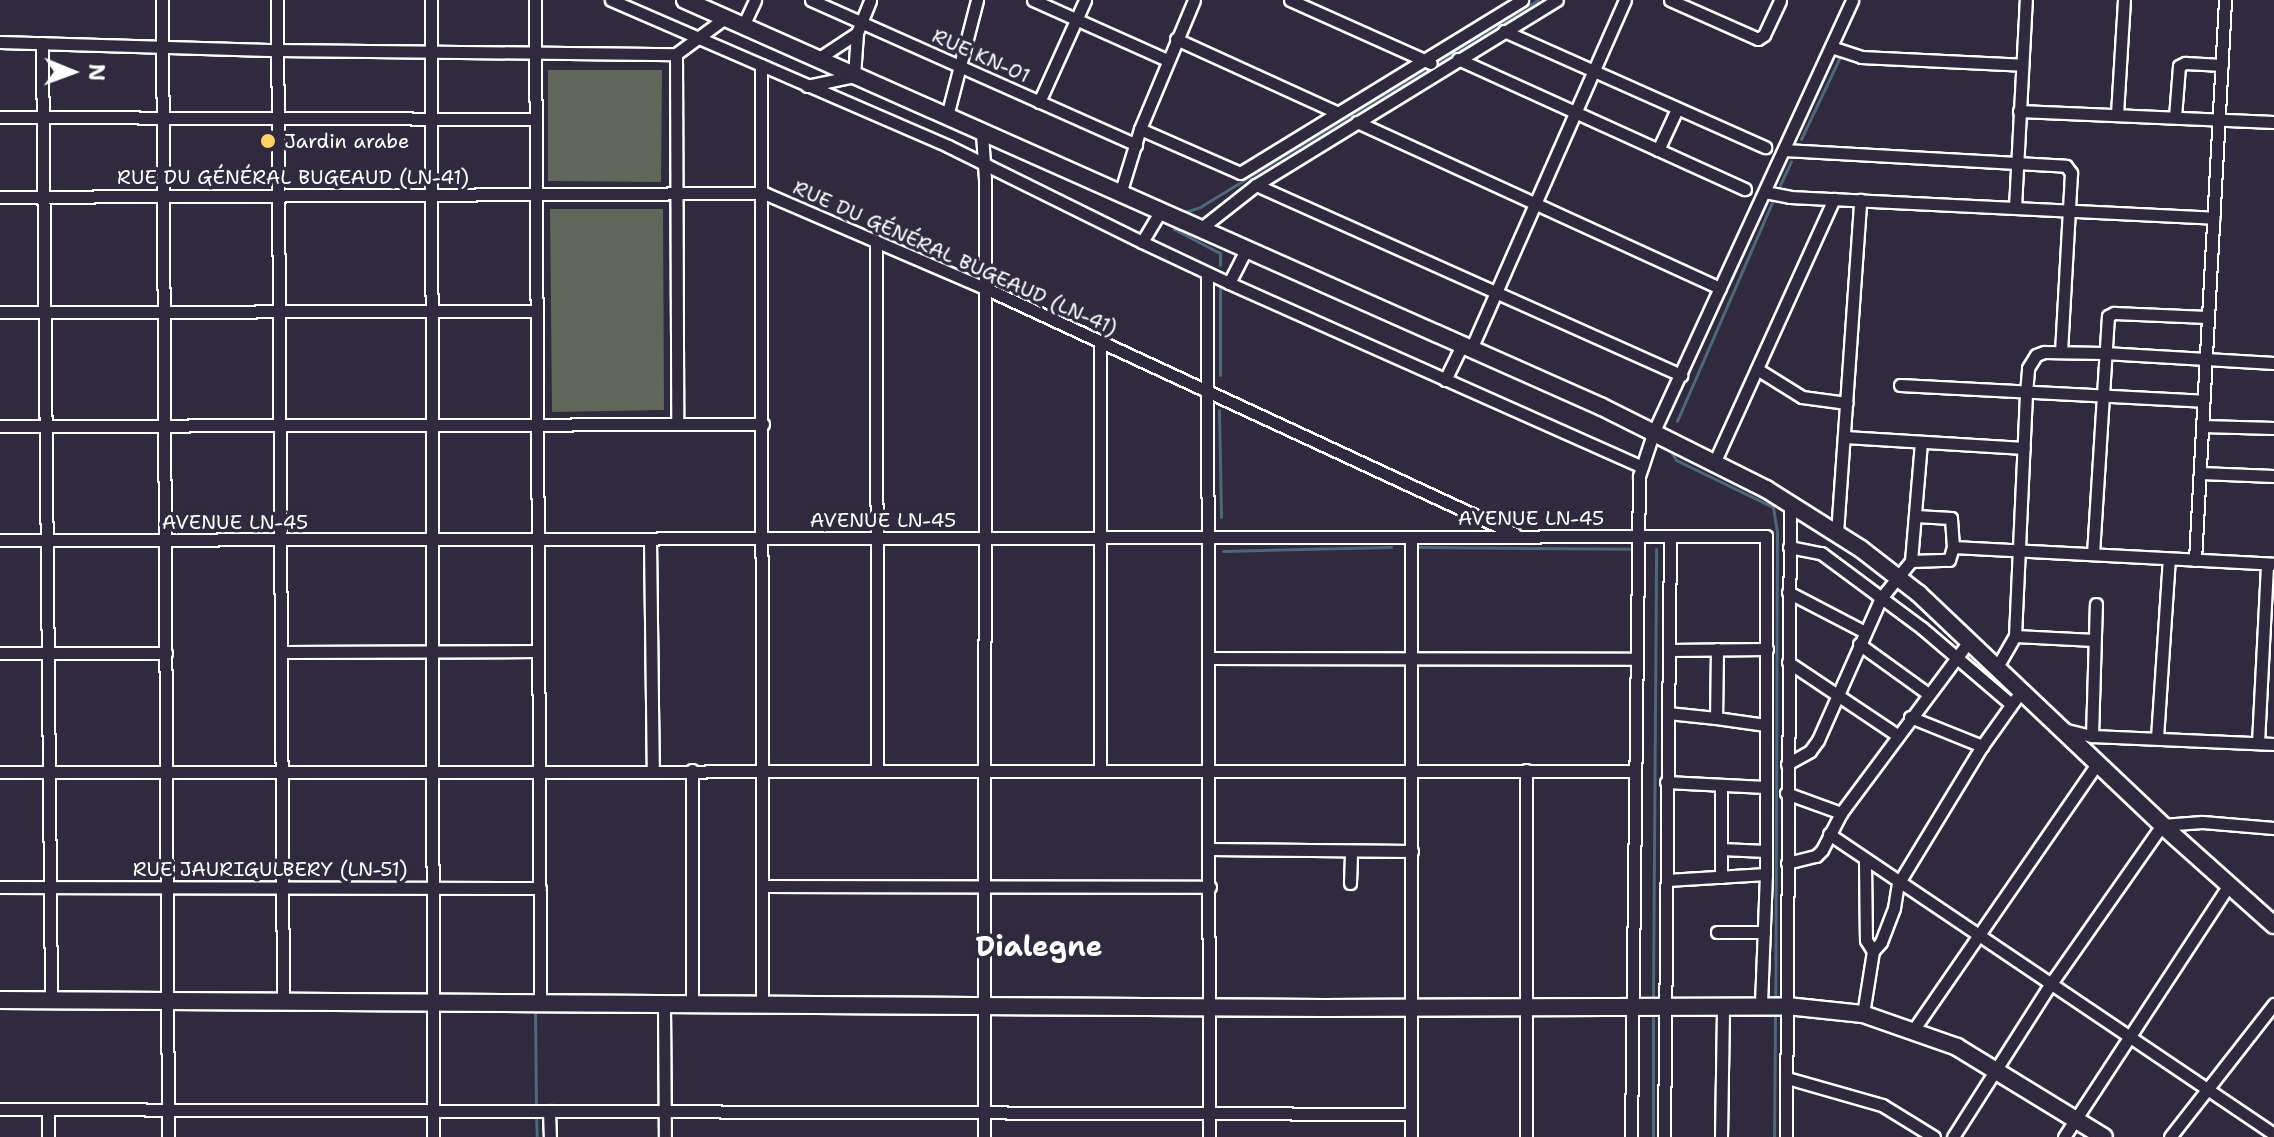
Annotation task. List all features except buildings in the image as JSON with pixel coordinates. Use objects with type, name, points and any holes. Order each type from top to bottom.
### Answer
[{"type":"street","points":[[162,0],[168,1137]]},
{"type":"street","points":[[277,0],[283,1000]]},
{"type":"street","points":[[431,0],[433,1137]]},
{"type":"street","points":[[535,0],[540,1004]]},
{"type":"street","points":[[611,0],[985,166],[1207,273],[1642,467]]},
{"type":"street","points":[[685,0],[1467,347],[1715,461],[1790,503],[1897,575],[1997,667],[2016,697]]},
{"type":"street","points":[[743,26],[755,0]]},
{"type":"street","name":"RUE KN-01","points":[[811,0],[859,27],[958,65],[1136,145]]},
{"type":"street","points":[[854,76],[859,27],[870,0]]},
{"type":"street","points":[[947,116],[977,0]]},
{"type":"street","points":[[1033,0],[1167,60]]},
{"type":"street","points":[[1039,102],[1085,0]]},
{"type":"street","points":[[1120,194],[1140,129],[1194,0]]},
{"type":"street","points":[[1290,0],[1433,65]]},
{"type":"street","points":[[1498,0],[1517,3]]},
{"type":"street","points":[[1142,242],[1180,220],[1256,185],[1357,122],[1408,80],[1433,65],[1458,59],[1557,0]]},
{"type":"street","points":[[1445,380],[1497,291],[1625,0]]},
{"type":"street","points":[[1670,0],[1758,39],[1764,35],[1780,0]]},
{"type":"street","points":[[1631,1137],[1636,536],[1642,467],[1654,431],[1852,0]]},
{"type":"street","points":[[2015,207],[2026,0]]},
{"type":"street","points":[[2117,114],[2124,0]]},
{"type":"street","points":[[2195,560],[2225,0]]},
{"type":"street","points":[[1140,129],[1240,173],[1336,112],[1408,80],[1433,65],[1517,3]]},
{"type":"street","points":[[0,42],[277,50],[676,54],[725,18]]},
{"type":"street","points":[[816,60],[859,27]]},
{"type":"street","points":[[1504,31],[1765,147]]},
{"type":"street","points":[[1176,39],[1336,112]]},
{"type":"street","points":[[42,43],[51,1000]]},
{"type":"street","points":[[1831,47],[1861,57],[2022,65]]},
{"type":"street","points":[[676,54],[677,424]]},
{"type":"street","points":[[1458,59],[1745,189]]},
{"type":"street","points":[[2175,117],[2179,66],[2185,63],[2222,65]]},
{"type":"street","points":[[761,65],[764,193],[762,1005]]},
{"type":"street","points":[[807,86],[854,76]]},
{"type":"street","points":[[1658,150],[1677,109]]},
{"type":"street","points":[[2019,111],[2274,122]]},
{"type":"street","points":[[0,117],[536,119]]},
{"type":"street","points":[[1357,122],[1720,288]]},
{"type":"street","points":[[982,133],[985,166],[984,1137]]},
{"type":"street","points":[[1784,150],[2069,168],[2061,352]]},
{"type":"street","points":[[1256,185],[1681,375]]},
{"type":"street","points":[[1765,192],[1834,199],[2213,218]]},
{"type":"street","name":"RUE DU GÉNÉRAL BUGEAUD (LN-41)","points":[[0,197],[764,193],[985,288],[1519,537]]},
{"type":"street","points":[[1715,461],[1834,199]]},
{"type":"street","points":[[1837,533],[1860,200]]},
{"type":"street","points":[[876,241],[877,770]]},
{"type":"street","points":[[1229,283],[1246,249]]},
{"type":"street","points":[[1207,273],[1210,391],[1209,1137]]},
{"type":"street","points":[[0,312],[537,311]]},
{"type":"street","points":[[2093,554],[2107,320],[2111,314],[2207,317]]},
{"type":"street","points":[[1100,343],[1100,770]]},
{"type":"street","points":[[1997,667],[2015,636],[2026,393],[2031,361],[2044,352],[2061,352],[2274,363]]},
{"type":"street","points":[[1757,369],[1802,397],[1847,403]]},
{"type":"street","points":[[1900,385],[2203,401]]},
{"type":"street","points":[[0,426],[763,424]]},
{"type":"street","points":[[2202,426],[2274,428]]},
{"type":"street","points":[[1845,437],[2024,448]]},
{"type":"street","points":[[1787,764],[1814,746],[1881,598],[1911,561],[1921,442]]},
{"type":"street","points":[[2200,473],[2274,476]]},
{"type":"street","points":[[1775,1006],[1787,863],[1790,503]]},
{"type":"street","points":[[1911,561],[1949,560],[1953,547],[1951,518],[1915,516]]},
{"type":"street","points":[[1664,1137],[1670,536]]},
{"type":"street","name":"AVENUE LN-45","points":[[0,540],[1766,536],[1767,649]]},
{"type":"street","points":[[1411,537],[1411,1137]]},
{"type":"street","points":[[650,539],[653,770]]},
{"type":"street","points":[[1789,547],[1821,553],[1957,657],[2063,729],[2162,825],[2274,925]]},
{"type":"street","points":[[1953,547],[2270,564],[2258,743]]},
{"type":"street","points":[[2157,738],[2169,559]]},
{"type":"street","points":[[1788,592],[1862,638],[1927,693]]},
{"type":"street","points":[[2092,736],[2096,604]]},
{"type":"street","points":[[2015,636],[2094,640]]},
{"type":"street","points":[[1787,863],[1816,856],[1841,813],[1927,693],[1970,640]]},
{"type":"street","points":[[1716,718],[1717,649]]},
{"type":"street","points":[[1669,650],[1767,649],[1764,932],[1787,1078],[1786,1137]]},
{"type":"street","points":[[283,652],[538,651]]},
{"type":"street","points":[[0,653],[166,653]]},
{"type":"street","points":[[1210,658],[1636,659]]},
{"type":"street","points":[[1788,662],[1897,735]]},
{"type":"street","points":[[1863,1014],[1873,951],[1881,942],[1894,908],[1898,884],[1982,746],[2016,697]]},
{"type":"street","points":[[1668,713],[1766,725]]},
{"type":"street","points":[[1910,717],[1982,746]]},
{"type":"street","points":[[2063,729],[2092,736],[2274,744]]},
{"type":"street","points":[[1914,1029],[2098,762]]},
{"type":"street","points":[[692,770],[692,1005]]},
{"type":"street","points":[[1526,770],[1526,1137]]},
{"type":"street","points":[[0,772],[1635,771]]},
{"type":"street","points":[[1666,782],[1765,787]]},
{"type":"street","points":[[1721,785],[1721,877]]},
{"type":"street","points":[[1786,793],[1841,813]]},
{"type":"street","points":[[2162,825],[2202,822],[2274,828]]},
{"type":"street","points":[[1953,1137],[2050,985],[2162,825]]},
{"type":"street","points":[[1829,834],[1865,862],[1978,934],[2274,1134]]},
{"type":"street","points":[[1210,849],[1412,851]]},
{"type":"street","points":[[1721,849],[1766,851]]},
{"type":"street","points":[[1350,883],[1351,851]]},
{"type":"street","points":[[1865,862],[1866,940],[1873,951]]},
{"type":"street","points":[[1667,880],[1766,874]]},
{"type":"street","points":[[2064,1137],[2229,885]]},
{"type":"street","points":[[762,886],[1210,887]]},
{"type":"street","name":"RUE JAURIGULBERY (LN-51)","points":[[0,887],[540,888]]},
{"type":"street","points":[[1717,932],[1764,932]]},
{"type":"street","points":[[0,1000],[1210,1007],[1775,1006],[1863,1014],[1914,1029],[1996,1068],[2104,1137]]},
{"type":"street","points":[[2170,1137],[2204,1089],[2274,1004]]},
{"type":"street","points":[[664,1005],[665,1137]]},
{"type":"street","points":[[1721,1137],[1723,1007]]},
{"type":"street","points":[[1787,1078],[1882,1105],[1934,1137]]},
{"type":"street","points":[[0,1109],[1411,1114]]},
{"type":"street","points":[[48,1109],[48,1137]]},
{"type":"street","points":[[549,1111],[550,1137]]},
{"type":"green space","points":[[548,70],[662,70],[661,182],[548,181]]},
{"type":"green space","points":[[550,209],[663,209],[664,410],[552,412]]},
{"type":"waterway","points":[[1436,63],[1538,0]]},
{"type":"waterway","points":[[1801,139],[1840,57]]},
{"type":"waterway","points":[[1182,213],[1200,207],[1429,67]]},
{"type":"waterway","points":[[1780,185],[1791,161]]},
{"type":"waterway","points":[[1677,421],[1772,203]]},
{"type":"waterway","points":[[1177,223],[1174,229],[1220,253],[1220,265]]},
{"type":"waterway","points":[[1220,283],[1220,375]]},
{"type":"waterway","points":[[1219,410],[1221,517]]},
{"type":"waterway","points":[[1668,447],[1676,460],[1773,507],[1777,532],[1775,999]]},
{"type":"waterway","points":[[1223,551],[1391,547]]},
{"type":"waterway","points":[[1419,547],[1630,549]]},
{"type":"waterway","points":[[1653,996],[1656,549]]},
{"type":"waterway","points":[[535,1011],[536,1107]]},
{"type":"waterway","points":[[1774,1137],[1775,1011]]},
{"type":"waterway","points":[[1653,1012],[1653,1137]]},
{"type":"waterway","points":[[536,1114],[537,1137]]},
{"type":"place","name":"Jardin arabe","points":[[268,141]]},
{"type":"district","name":"Dialegne","points":[[1039,946]]}]
